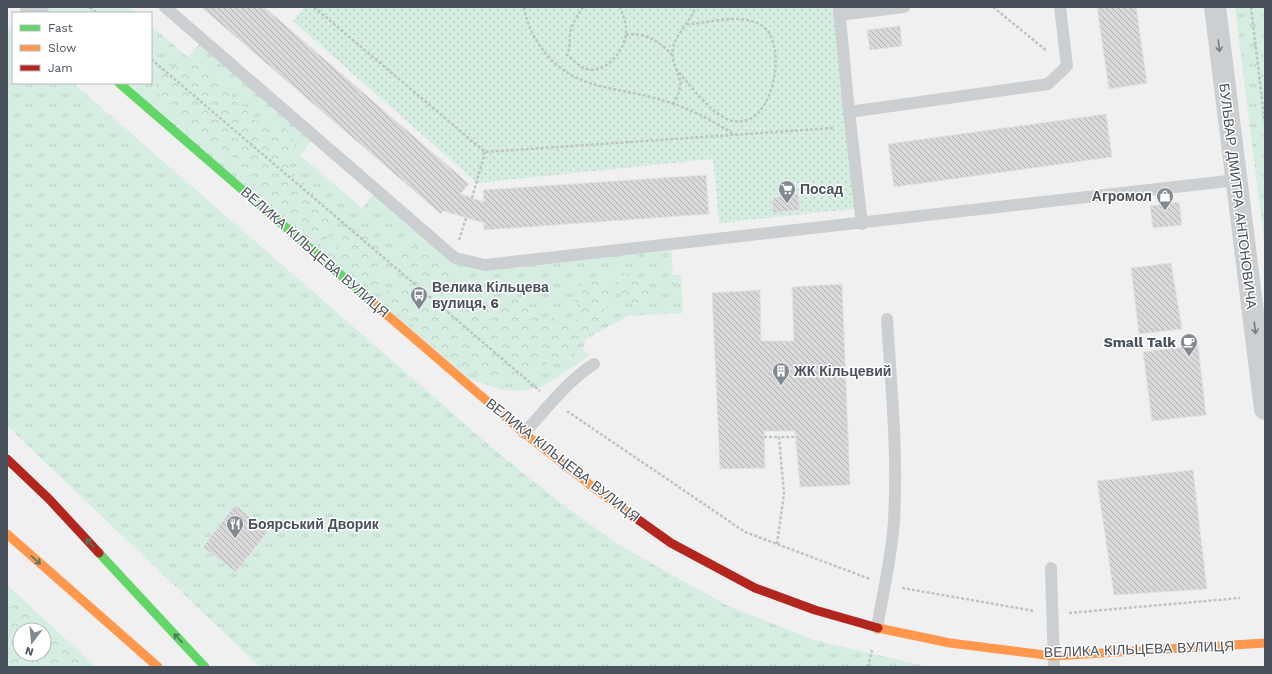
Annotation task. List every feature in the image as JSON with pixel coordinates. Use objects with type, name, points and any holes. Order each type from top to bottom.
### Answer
[{"type":"main road","name":"ВЕЛИКА КІЛЬЦЕВА ВУЛИЦЯ","points":[[120,84],[524,433],[593,487],[671,543],[755,588],[815,610],[877,628],[950,643],[1054,661],[1265,643]]},
{"type":"main road","points":[[7,459],[49,499],[205,667]]},
{"type":"main road","points":[[7,534],[158,667]]},
{"type":"street","name":"БУЛЬВАР ДМИТРА АНТОНОВИЧА","points":[[1215,7],[1265,409]]},
{"type":"lane","points":[[165,7],[455,258],[485,265],[862,224],[1236,180]]},
{"type":"lane","points":[[862,224],[839,11],[904,7]]},
{"type":"lane","points":[[849,112],[1048,84],[1067,66],[1060,7]]},
{"type":"lane","points":[[877,628],[894,521],[895,457],[887,319]]},
{"type":"lane","points":[[524,433],[565,388],[594,364]]},
{"type":"lane","points":[[1051,568],[1054,661]]},
{"type":"path","points":[[314,7],[485,152],[851,127]]},
{"type":"path","points":[[524,7],[530,30],[544,52],[553,62],[569,74],[582,81],[606,88],[673,104],[710,121],[733,134]]},
{"type":"path","points":[[583,7],[574,21],[570,33],[570,50],[567,55],[579,66],[596,70],[607,65],[618,52],[626,35],[625,18],[620,7]]},
{"type":"path","points":[[673,104],[680,89],[681,82],[673,55],[675,41],[696,7]]},
{"type":"path","points":[[993,7],[1067,66]]},
{"type":"path","points":[[1250,7],[1265,125]]},
{"type":"path","points":[[676,69],[696,93],[719,114],[729,120],[734,121],[750,119],[763,108],[772,89],[775,76],[772,36],[768,30],[761,25],[751,21],[732,18],[707,23],[686,24]]},
{"type":"path","points":[[626,35],[631,34],[651,39],[660,43],[673,55]]},
{"type":"path","points":[[152,60],[545,395]]},
{"type":"path","points":[[472,198],[485,152]]},
{"type":"path","points":[[459,241],[466,218]]},
{"type":"path","points":[[453,236],[459,241],[465,243]]},
{"type":"path","points":[[564,408],[744,532],[876,581]]},
{"type":"path","points":[[764,437],[796,437]]},
{"type":"path","points":[[777,544],[784,494],[779,437]]},
{"type":"green space","points":[[31,7],[129,7],[135,12],[37,12]]},
{"type":"green space","points":[[60,7],[118,7],[118,12],[65,12]]},
{"type":"green space","points":[[305,7],[841,7],[862,208],[719,223],[713,159],[477,183],[293,21]]},
{"type":"green space","points":[[1235,7],[1265,7],[1265,249]]},
{"type":"green space","points":[[7,26],[12,30],[12,84],[74,84],[501,455],[570,510],[621,546],[726,605],[814,640],[929,667],[260,667],[7,426]]},
{"type":"green space","points":[[152,27],[188,57],[203,40],[315,137],[300,155],[362,208],[377,190],[455,258],[485,265],[671,245],[673,275],[681,275],[683,313],[628,316],[586,339],[583,348],[589,356],[544,386],[521,391],[503,390],[457,375],[120,84],[152,84]]},
{"type":"green space","points":[[198,62],[210,65],[224,82],[235,102],[247,108],[255,120],[264,123],[284,125],[287,131],[293,133],[293,150],[288,159],[290,170],[332,213],[333,228],[326,239],[318,244],[253,187],[248,170],[240,161],[219,150],[202,133],[189,132],[162,106],[155,81],[159,70],[172,66],[187,67]]},
{"type":"green space","points":[[354,228],[374,237],[382,246],[382,271],[378,285],[368,285],[333,258],[341,234],[345,230]]},
{"type":"green space","points":[[412,243],[450,266],[457,278],[479,296],[486,306],[495,309],[511,295],[527,300],[531,309],[540,318],[553,317],[565,325],[575,324],[581,311],[581,305],[575,302],[574,292],[582,284],[590,280],[605,282],[611,284],[617,295],[604,309],[597,326],[578,344],[574,356],[568,359],[560,357],[551,360],[517,380],[503,381],[464,370],[382,300],[383,294],[393,288],[411,286],[413,279],[405,268],[396,261],[394,253]]},
{"type":"green space","points":[[616,267],[620,268],[622,273],[643,281],[647,288],[656,288],[661,282],[670,276],[674,277],[674,283],[669,289],[653,294],[648,299],[641,300],[636,305],[625,300],[618,286],[611,277],[612,271]]},
{"type":"green space","points":[[7,585],[47,622],[12,622],[12,662],[52,662],[52,626],[96,667],[7,667]]},
{"type":"building","points":[[201,7],[264,7],[469,184],[460,194],[484,202],[483,190],[706,175],[709,214],[484,230],[484,223],[444,211],[441,214]]},
{"type":"building","points":[[1097,7],[1136,7],[1147,83],[1109,89]]},
{"type":"building","points":[[900,26],[902,46],[870,50],[867,30]]},
{"type":"building","points":[[1106,114],[1112,157],[894,187],[888,144]]},
{"type":"building","points":[[798,194],[800,210],[773,213],[772,198]]},
{"type":"building","points":[[1179,202],[1182,225],[1153,228],[1150,206]]},
{"type":"building","points":[[1171,263],[1182,329],[1139,334],[1131,268]]},
{"type":"building","name":"ЖК Кільцевий","points":[[842,284],[850,485],[800,487],[795,431],[764,431],[765,468],[720,469],[712,293],[760,290],[761,341],[794,341],[792,287]]},
{"type":"building","points":[[1198,345],[1206,415],[1152,421],[1143,352]]},
{"type":"building","points":[[1193,470],[1207,589],[1114,595],[1097,481]]},
{"type":"building","name":"Боярський Дворик","points":[[235,505],[268,531],[236,572],[203,547]]},
{"type":"traffic: fast","points":[[120,84],[372,302]]},
{"type":"traffic: fast","points":[[99,553],[205,667]]},
{"type":"traffic: slow","points":[[372,302],[524,433],[633,516]]},
{"type":"traffic: slow","points":[[7,534],[158,667]]},
{"type":"traffic: slow","points":[[878,628],[950,643],[1053,656],[1265,643]]},
{"type":"traffic: jam","points":[[7,459],[49,499],[99,553]]},
{"type":"traffic: jam","points":[[633,516],[671,543],[755,588],[815,610],[878,628]]},
{"type":"place","name":"Посад","points":[[787,204]]},
{"type":"place","name":"Агромол","points":[[1165,211]]},
{"type":"place","name":"Велика Кільцева вулиця, 6","points":[[419,310]]},
{"type":"place","name":"Small Talk","points":[[1189,357]]},
{"type":"place","name":"ЖК Кільцевий","points":[[781,386]]},
{"type":"place","name":"Боярський Дворик","points":[[235,539]]}]
